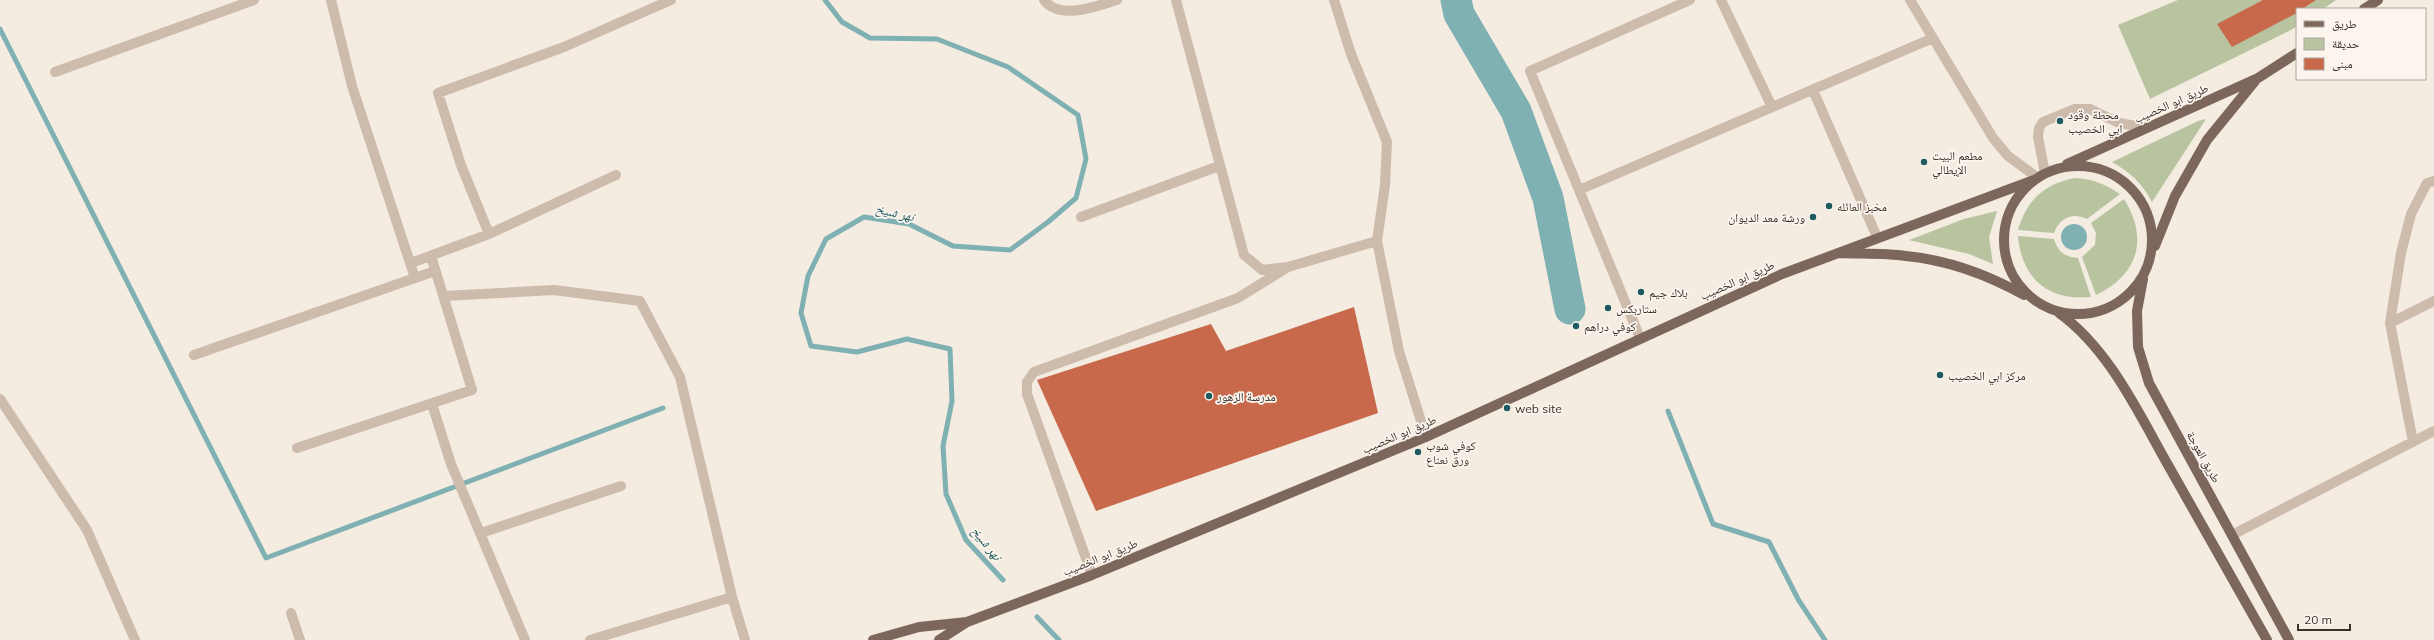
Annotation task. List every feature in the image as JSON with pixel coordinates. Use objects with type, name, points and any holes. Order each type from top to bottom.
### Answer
[{"type":"main road","points":[[2366,8],[2378,0]]},
{"type":"main road","name":"طريق ابو الخصيب","points":[[939,640],[968,622],[1092,575],[1426,437],[1729,297],[1834,253],[2042,175],[2258,78],[2296,54]]},
{"type":"main road","name":"طريق ابو الخصيب","points":[[2151,256],[2175,196],[2207,140],[2258,78]]},
{"type":"main road","points":[[2035,301],[2018,284],[2009,268],[2004,250],[2004,231],[2009,213],[2018,196],[2042,175],[2073,165],[2096,167],[2118,176],[2135,191],[2147,210],[2151,225],[2153,233],[2151,256],[2144,275],[2126,296],[2115,304],[2096,312],[2076,314],[2055,311]]},
{"type":"main road","name":"طريق ابو الخصيب","points":[[1834,253],[1900,255],[1933,260],[1994,278],[2055,311]]},
{"type":"main road","name":"طريق العوجة","points":[[2144,275],[2137,311],[2138,347],[2149,383],[2290,640]]},
{"type":"main road","points":[[2055,311],[2079,328],[2106,361],[2136,408],[2267,640]]},
{"type":"main road","name":"طريق ابو الخصيب","points":[[873,640],[935,624],[968,622]]},
{"type":"street","points":[[55,72],[254,0]]},
{"type":"street","points":[[331,0],[352,86],[415,278]]},
{"type":"street","points":[[489,234],[462,165],[438,93],[564,47],[671,0]]},
{"type":"street","points":[[1044,0],[1048,6],[1061,11],[1117,0]]},
{"type":"street","points":[[1176,0],[1219,166],[1244,255],[1262,270],[1288,268],[1377,241]]},
{"type":"street","points":[[1334,0],[1351,54],[1387,142],[1385,185],[1377,241],[1399,351],[1426,437]]},
{"type":"street","points":[[1640,338],[1530,71],[1690,0]]},
{"type":"street","points":[[1721,0],[1772,107]]},
{"type":"street","points":[[1910,0],[1993,138],[2008,156],[2042,175]]},
{"type":"street","points":[[1579,190],[1933,38]]},
{"type":"street","points":[[1813,90],[1877,237]]},
{"type":"street","points":[[2042,175],[2038,128],[2043,122],[2074,109],[2090,109],[2120,123],[2147,128]]},
{"type":"street","points":[[1081,217],[1219,166]]},
{"type":"street","points":[[411,263],[489,234],[616,175]]},
{"type":"street","points":[[2413,442],[2390,323],[2401,253],[2411,214],[2427,183],[2434,181]]},
{"type":"street","points":[[297,448],[472,390],[431,256]]},
{"type":"street","points":[[1092,575],[1028,394],[1027,382],[1034,372],[1238,298],[1288,268]]},
{"type":"street","points":[[194,355],[435,271]]},
{"type":"street","points":[[444,296],[554,290],[640,301],[680,377],[732,597],[745,640]]},
{"type":"street","points":[[2390,323],[2434,301]]},
{"type":"street","points":[[0,399],[87,530],[135,640]]},
{"type":"street","points":[[432,404],[451,464],[525,640]]},
{"type":"street","points":[[2232,534],[2434,431]]},
{"type":"street","points":[[481,533],[621,486]]},
{"type":"street","points":[[590,640],[732,597]]},
{"type":"street","points":[[290,613],[300,640]]},
{"type":"green space","points":[[2178,0],[2336,0],[2324,8],[2296,8],[2296,27],[2291,30],[2150,99],[2118,25]]},
{"type":"green space","points":[[2206,119],[2152,202],[2144,189],[2135,179],[2125,170],[2112,162],[2198,121]]},
{"type":"green space","points":[[2075,178],[2099,183],[2120,194],[2087,219],[2072,216],[2063,220],[2054,233],[2018,230],[2026,210],[2038,195],[2054,184]]},
{"type":"green space","points":[[2124,199],[2132,214],[2136,228],[2137,242],[2135,254],[2130,266],[2122,277],[2110,287],[2096,295],[2082,257],[2095,245],[2096,233],[2091,223]]},
{"type":"green space","points":[[1997,211],[1989,237],[1993,264],[1969,254],[1909,240],[1964,219]]},
{"type":"green space","points":[[2018,236],[2054,239],[2063,253],[2078,258],[2091,297],[2062,295],[2050,291],[2040,284],[2025,264]]},
{"type":"water","points":[[2074,224],[2083,228],[2087,237],[2083,246],[2074,250],[2065,246],[2061,237],[2065,228]]},
{"type":"building","points":[[2263,0],[2316,0],[2304,8],[2296,8],[2296,14],[2232,47],[2217,24]]},
{"type":"building","name":"مدرسة الزهور","points":[[1354,307],[1378,413],[1096,511],[1037,380],[1211,324],[1226,351]]},
{"type":"waterway","name":"نهر شيخ","points":[[825,0],[842,22],[870,38],[937,39],[1008,67],[1078,115],[1086,159],[1076,198],[1048,222],[1010,250],[953,246],[909,224],[864,217],[826,239],[808,276],[801,313],[811,346],[857,352],[907,339],[950,349],[952,401],[943,446],[946,494],[966,540],[1003,580]]},
{"type":"waterway","points":[[1456,0],[1459,14],[1516,111],[1548,198],[1570,309]]},
{"type":"waterway","points":[[0,29],[266,558],[663,408]]},
{"type":"waterway","points":[[1668,411],[1713,524],[1769,542],[1798,599],[1825,640]]},
{"type":"waterway","name":"نهر شيخ","points":[[1037,617],[1059,640]]},
{"type":"place","name":"محطة وقود ابي الخصيب","points":[[2060,121]]},
{"type":"place","name":"مطعم البيت الإيطالي","points":[[1924,162]]},
{"type":"place","name":"مخبز العائله","points":[[1829,206]]},
{"type":"place","name":"ورشة معد الديوان","points":[[1813,217]]},
{"type":"place","name":"بلاك جيم","points":[[1641,292]]},
{"type":"place","name":"ستاربكس","points":[[1608,308]]},
{"type":"place","name":"كوفي دراهم","points":[[1576,326]]},
{"type":"place","name":"مركز ابي الخصيب","points":[[1940,375]]},
{"type":"place","name":"مدرسة الزهور","points":[[1209,396]]},
{"type":"place","name":"web site","points":[[1507,408]]},
{"type":"place","name":"كوفي شوب ورق نعناع","points":[[1418,452]]}]
